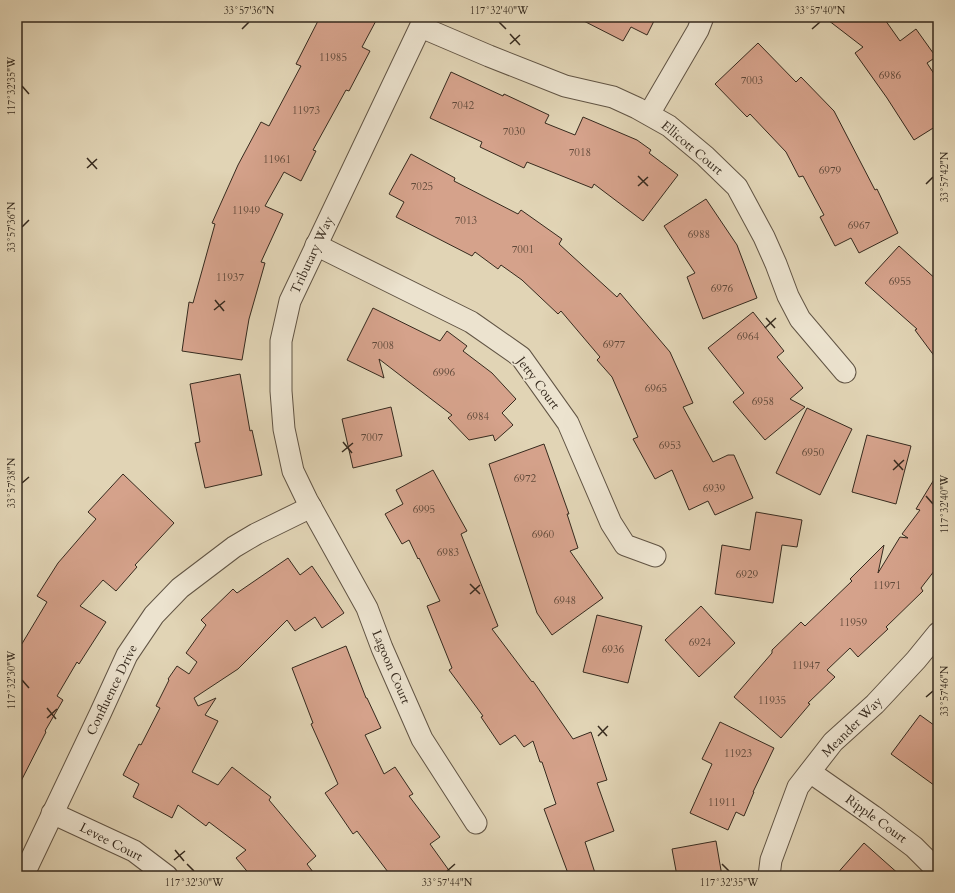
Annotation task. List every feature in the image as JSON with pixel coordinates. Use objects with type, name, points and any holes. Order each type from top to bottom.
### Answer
[{"type":"street","points":[[649,114],[698,30],[703,17]]},
{"type":"street","name":"Ellicott Court","points":[[423,22],[489,56],[565,86],[613,97],[649,114],[669,126],[705,156],[737,186],[764,237],[788,296],[797,313],[845,372]]},
{"type":"street","name":"Tributary Way","points":[[311,507],[293,471],[284,429],[280,391],[281,340],[290,301],[423,22]]},
{"type":"street","name":"Jetty Court","points":[[316,245],[471,322],[521,357],[568,423],[611,523],[625,545],[655,556]]},
{"type":"street","name":"Confluence Drive","points":[[23,876],[127,655],[154,615],[180,588],[234,547],[256,534],[311,507]]},
{"type":"street","name":"Lagoon Court","points":[[311,507],[367,608],[382,648],[422,739],[476,823]]},
{"type":"street","name":"Meander Way","points":[[769,876],[771,860],[798,787],[833,742],[876,704],[938,633]]},
{"type":"street","name":"Ripple Court","points":[[810,772],[914,847],[938,871]]},
{"type":"street","name":"Levee Court","points":[[52,813],[134,851],[167,876]]},
{"type":"building","points":[[320,17],[378,17],[362,47],[370,51],[349,91],[346,90],[313,150],[316,151],[301,181],[284,172],[265,206],[283,214],[261,262],[265,263],[249,319],[242,360],[182,351],[189,302],[193,303],[215,224],[212,223],[238,165],[261,122],[269,126],[301,66],[296,64]]},
{"type":"building","points":[[576,17],[656,17],[647,35],[631,27],[623,41]]},
{"type":"building","points":[[824,17],[883,17],[900,41],[916,29],[936,57],[927,63],[938,80],[938,125],[914,140],[887,98],[855,53],[863,47]]},
{"type":"building","points":[[758,43],[796,82],[801,77],[834,111],[875,190],[877,189],[898,233],[859,253],[851,238],[835,246],[820,217],[824,215],[803,176],[799,177],[786,152],[750,114],[747,117],[715,84]]},
{"type":"building","points":[[451,72],[549,115],[545,123],[575,135],[583,117],[637,140],[651,150],[649,153],[678,175],[643,221],[594,184],[592,188],[527,162],[524,168],[480,147],[482,142],[430,118]]},
{"type":"building","points":[[411,154],[455,178],[454,181],[518,214],[521,210],[562,239],[559,244],[617,297],[620,293],[670,352],[693,403],[683,407],[713,462],[728,455],[734,455],[753,498],[715,515],[708,501],[689,510],[672,470],[655,479],[633,439],[638,437],[612,377],[597,360],[600,357],[561,311],[558,314],[522,280],[501,265],[498,269],[475,252],[472,256],[396,217],[404,202],[389,194]]},
{"type":"building","points":[[706,199],[737,245],[757,298],[703,319],[687,277],[695,273],[664,226]]},
{"type":"building","points":[[899,246],[938,281],[938,361],[915,330],[917,329],[865,283]]},
{"type":"building","points":[[373,308],[440,341],[447,331],[467,346],[463,351],[492,373],[516,399],[502,413],[513,425],[495,441],[493,435],[469,440],[448,418],[452,415],[379,359],[384,378],[347,360]]},
{"type":"building","points":[[753,312],[784,351],[777,357],[803,388],[790,399],[805,407],[765,440],[733,402],[744,393],[708,348]]},
{"type":"building","points":[[240,374],[250,431],[252,430],[262,475],[205,488],[195,443],[200,442],[190,384]]},
{"type":"building","points":[[391,407],[402,456],[353,468],[342,419]]},
{"type":"building","points":[[807,408],[852,429],[820,495],[776,473]]},
{"type":"building","points":[[867,435],[911,446],[896,504],[852,492]]},
{"type":"building","points":[[544,444],[569,514],[567,514],[578,548],[570,551],[603,598],[552,635],[537,613],[489,464]]},
{"type":"building","points":[[433,470],[467,531],[461,534],[498,626],[492,629],[532,682],[533,681],[573,739],[591,732],[607,780],[597,783],[614,831],[585,842],[596,876],[569,876],[544,809],[556,804],[542,762],[540,762],[533,741],[524,747],[515,735],[500,745],[481,717],[483,716],[449,670],[452,668],[427,606],[440,601],[409,540],[402,544],[385,514],[403,504],[396,490]]},
{"type":"building","points":[[938,473],[938,566],[921,588],[923,591],[886,627],[888,629],[858,657],[850,648],[827,670],[835,677],[808,703],[810,704],[781,738],[734,697],[772,653],[772,650],[801,622],[805,626],[852,581],[850,579],[884,545],[878,573],[900,537],[908,538],[902,534],[920,510],[916,509]]},
{"type":"building","points":[[123,474],[174,523],[135,565],[137,567],[116,591],[103,580],[80,606],[106,622],[79,664],[77,662],[57,696],[63,700],[45,731],[46,732],[17,789],[17,652],[47,602],[37,596],[58,563],[96,519],[88,512]]},
{"type":"building","points":[[756,512],[802,520],[797,547],[782,545],[773,603],[715,594],[722,545],[750,550]]},
{"type":"building","points":[[288,558],[300,575],[312,566],[344,613],[322,628],[315,617],[295,631],[287,620],[238,669],[194,698],[198,706],[216,698],[205,715],[218,721],[192,772],[218,785],[232,767],[271,797],[269,800],[316,856],[307,864],[316,876],[251,876],[236,858],[246,850],[209,822],[206,826],[178,805],[172,818],[133,797],[139,784],[123,775],[139,744],[141,745],[160,708],[156,706],[169,680],[168,679],[177,666],[189,674],[197,662],[186,653],[206,625],[201,620],[233,589],[237,593]]},
{"type":"building","points":[[701,606],[735,643],[699,677],[665,640]]},
{"type":"building","points":[[597,615],[642,626],[628,683],[583,672]]},
{"type":"building","points":[[346,646],[366,698],[381,728],[365,735],[384,774],[395,767],[413,794],[409,796],[440,837],[430,844],[453,876],[391,876],[357,831],[353,834],[325,793],[338,784],[311,724],[313,723],[292,668]]},
{"type":"building","points":[[920,715],[938,728],[938,788],[891,754]]},
{"type":"building","points":[[720,722],[774,748],[753,792],[744,816],[736,812],[728,830],[690,813],[712,764],[702,759]]},
{"type":"building","points":[[716,841],[722,876],[677,876],[672,849]]},
{"type":"building","points":[[864,843],[901,876],[835,876]]}]
